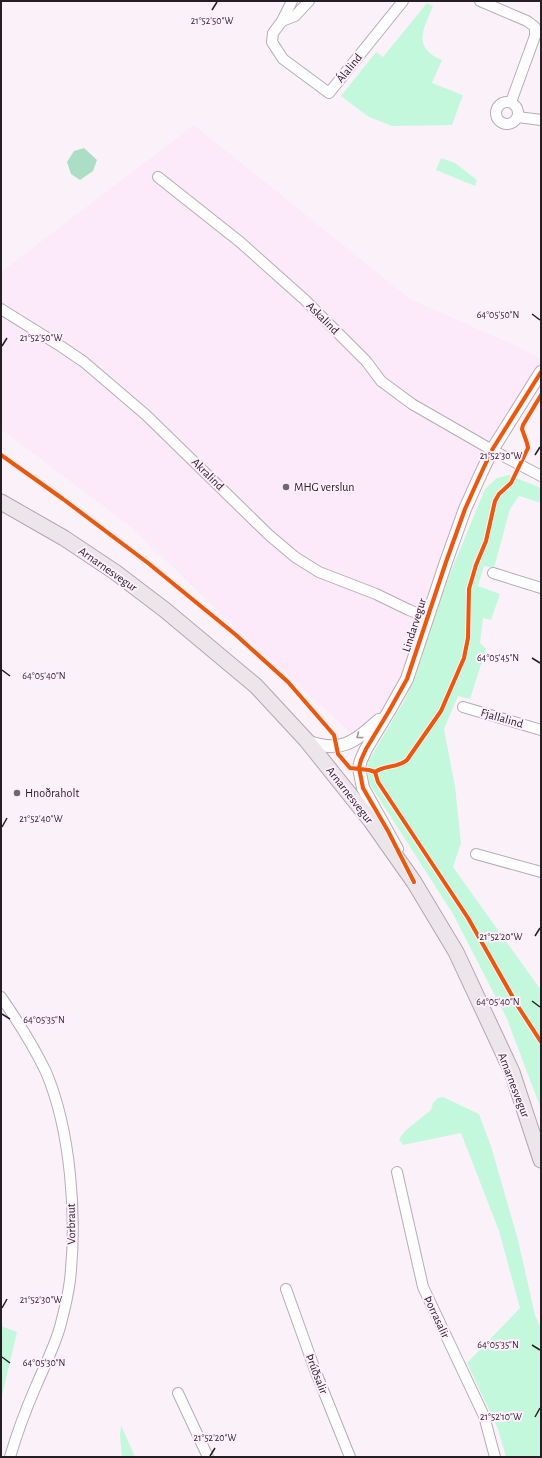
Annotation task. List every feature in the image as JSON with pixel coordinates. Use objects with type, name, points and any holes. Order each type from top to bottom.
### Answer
[{"type":"main road","name":"Arnarnesvegur","points":[[1,502],[64,538],[115,572],[165,610],[256,686],[307,741],[371,821],[414,882],[456,952],[512,1072],[541,1160]]},
{"type":"main road","name":"Arnarnesvegur","points":[[208,646],[296,743],[365,827],[407,888],[493,1033]]},
{"type":"street","name":"Álalind","points":[[292,1],[282,21],[273,33],[272,38],[276,50],[283,59],[329,93],[403,1]]},
{"type":"street","points":[[282,21],[295,16],[309,1]]},
{"type":"street","points":[[480,1],[527,21],[535,27],[535,36],[511,102]]},
{"type":"street","points":[[504,102],[511,102],[518,110],[518,117],[510,124],[503,124],[497,120],[495,113],[498,106],[504,102]]},
{"type":"street","points":[[518,117],[541,120]]},
{"type":"street","name":"Askalind","points":[[158,177],[240,242],[305,300],[366,361],[381,381],[412,404],[541,476]]},
{"type":"street","name":"Akralind","points":[[1,309],[84,362],[146,415],[269,535],[295,557],[319,572],[376,594],[427,617]]},
{"type":"street","name":"Lindarvegur","points":[[414,882],[388,831],[363,788],[360,780],[359,768],[364,754],[389,712],[406,679],[465,509],[492,450],[541,372]]},
{"type":"street","points":[[493,573],[541,588]]},
{"type":"street","name":"Fjallalind","points":[[463,707],[541,730]]},
{"type":"street","name":"Lindarvegur","points":[[307,741],[324,746],[337,746],[352,742],[389,712]]},
{"type":"street","points":[[476,854],[541,872]]},
{"type":"street","name":"Vorbraut","points":[[1,997],[16,1018],[46,1072],[62,1119],[69,1172],[73,1235],[70,1282],[60,1328],[18,1430],[10,1457]]},
{"type":"street","name":"Þorrasalir","points":[[397,1172],[423,1287],[484,1416],[495,1457]]},
{"type":"street","name":"Þrúðsalir","points":[[286,1289],[314,1370],[350,1457]]},
{"type":"street","points":[[178,1393],[208,1457]]},
{"type":"shaded area","points":[[194,125],[410,299],[525,350],[541,360],[541,386],[511,431],[475,501],[432,618],[415,671],[372,752],[242,634],[130,526],[1,429],[1,272]]},
{"type":"green space","points":[[427,3],[433,6],[426,22],[422,37],[423,43],[432,55],[442,60],[432,83],[463,95],[452,125],[392,126],[369,117],[341,96],[376,52],[383,57]]},
{"type":"green space","points":[[84,148],[97,160],[93,171],[80,180],[71,174],[67,162],[74,151]]},
{"type":"green space","points":[[441,158],[455,163],[477,180],[475,186],[436,170]]},
{"type":"green space","points":[[509,475],[541,488],[541,503],[519,496],[510,509],[494,568],[484,566],[478,586],[500,594],[491,620],[483,618],[480,643],[486,649],[470,699],[458,696],[444,729],[455,786],[461,843],[453,867],[541,990],[541,1109],[507,1019],[453,914],[369,783],[367,768],[369,760],[404,701],[417,672],[435,613],[485,489],[497,478]]},
{"type":"green space","points":[[443,1097],[479,1114],[491,1146],[518,1240],[535,1315],[540,1326],[541,1457],[506,1457],[498,1429],[467,1363],[520,1308],[499,1231],[461,1133],[403,1145],[399,1139],[406,1130],[431,1110],[433,1103],[438,1098]]},
{"type":"green space","points":[[1,1326],[17,1332],[1,1400]]},
{"type":"green space","points":[[121,1425],[135,1457],[122,1457],[120,1436]]},
{"type":"cycle path","points":[[414,882],[388,831],[363,788],[359,768],[366,749],[407,679],[446,562],[465,509],[478,480],[492,450],[541,372]]},
{"type":"cycle path","points":[[375,772],[383,768],[403,763],[407,760],[441,711],[464,658],[468,638],[469,589],[476,565],[486,541],[495,501],[499,494],[511,483],[528,448],[522,429],[541,395]]},
{"type":"cycle path","points":[[1,455],[63,499],[148,563],[236,635],[288,682],[334,735],[338,754],[350,768],[375,772]]},
{"type":"cycle path","points":[[375,772],[378,782],[468,918],[519,1008],[541,1042]]},
{"type":"place","name":"MHG verslun","points":[[286,487]]},
{"type":"place","name":"Hnoðraholt","points":[[17,793]]}]
